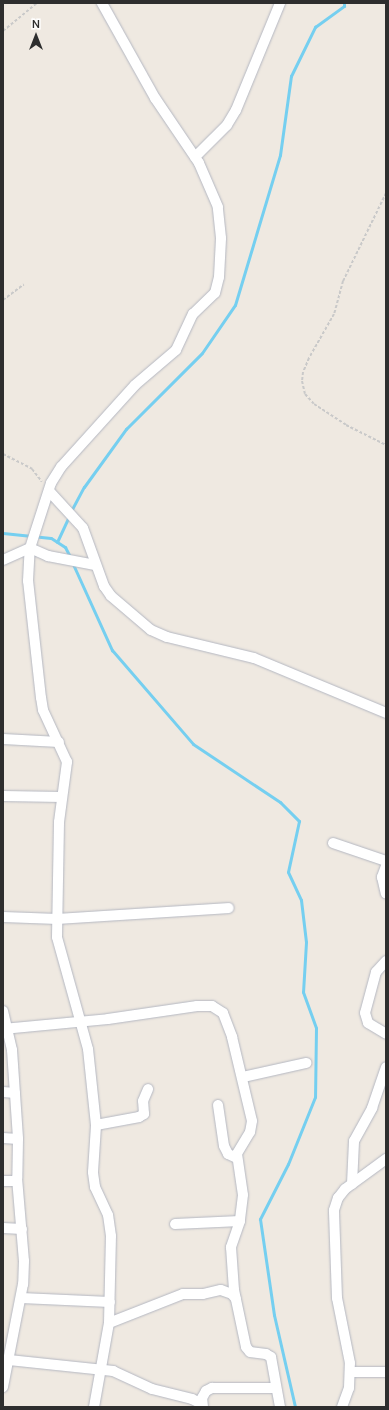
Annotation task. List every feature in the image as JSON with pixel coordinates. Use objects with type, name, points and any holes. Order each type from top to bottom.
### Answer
[{"type":"street","points":[[94,1407],[109,1323],[110,1225],[108,1215],[95,1187],[93,1172],[96,1125],[90,1064],[59,947],[59,822],[66,762],[59,742],[45,715],[41,698],[28,581],[30,548],[49,491],[61,466],[136,385],[176,350],[193,314],[215,293],[221,258],[220,220],[218,207],[195,157],[155,98],[102,3]]},
{"type":"street","points":[[195,157],[226,125],[236,110],[280,3]]},
{"type":"street","points":[[49,491],[83,528],[101,580],[111,596],[151,630],[167,637],[261,660],[386,713]]},
{"type":"street","points":[[3,560],[30,548],[48,556],[95,565]]},
{"type":"street","points":[[3,739],[59,742]]},
{"type":"street","points":[[3,796],[62,797]]},
{"type":"street","points":[[333,843],[386,862]]},
{"type":"street","points":[[386,866],[382,877],[386,894]]},
{"type":"street","points":[[3,917],[58,919],[229,908]]},
{"type":"street","points":[[386,961],[379,968],[371,984],[365,1013],[368,1023],[386,1034]]},
{"type":"street","points":[[6,1029],[80,1022],[212,1006],[220,1010],[226,1019],[243,1076],[252,1121],[250,1132],[238,1151],[237,1158],[243,1195],[240,1221],[230,1256],[236,1299],[246,1347],[250,1352],[266,1354],[271,1357],[274,1388],[280,1407]]},
{"type":"street","points":[[3,1011],[15,1093],[18,1140],[17,1181],[22,1229],[24,1272],[21,1298],[3,1384]]},
{"type":"street","points":[[243,1076],[306,1063]]},
{"type":"street","points":[[352,1184],[354,1141],[372,1108],[386,1067]]},
{"type":"street","points":[[96,1125],[139,1117],[144,1114],[143,1101],[148,1089]]},
{"type":"street","points":[[3,1092],[15,1093]]},
{"type":"street","points":[[218,1104],[226,1151],[237,1158]]},
{"type":"street","points":[[3,1138],[18,1140]]},
{"type":"street","points":[[342,1407],[349,1388],[350,1372],[337,1298],[334,1216],[338,1198],[352,1184],[385,1161]]},
{"type":"street","points":[[3,1181],[17,1181]]},
{"type":"street","points":[[175,1224],[240,1221]]},
{"type":"street","points":[[3,1228],[22,1229]]},
{"type":"street","points":[[109,1323],[183,1294],[203,1294],[221,1290],[232,1294],[236,1299]]},
{"type":"street","points":[[21,1298],[110,1302]]},
{"type":"street","points":[[9,1360],[100,1368],[113,1371],[152,1389],[192,1399],[203,1406],[206,1391],[212,1388],[274,1388]]},
{"type":"street","points":[[350,1372],[386,1372]]},
{"type":"path","points":[[3,31],[37,3]]},
{"type":"path","points":[[386,193],[343,281],[334,314],[309,358],[303,372],[302,381],[305,394],[314,404],[346,425],[386,445]]},
{"type":"path","points":[[3,300],[24,284]]},
{"type":"path","points":[[3,454],[32,469],[49,491]]},
{"type":"waterway","points":[[71,511],[84,487],[126,429],[202,353],[235,305],[280,155],[291,76],[315,27],[344,6],[344,3]]},
{"type":"waterway","points":[[57,542],[69,516]]},
{"type":"waterway","points":[[3,533],[51,538],[65,547],[70,557]]},
{"type":"waterway","points":[[72,562],[112,650],[193,744],[280,802],[299,821],[288,872],[301,900],[306,942],[303,992],[316,1028],[315,1097],[288,1164],[260,1219],[274,1315],[295,1407]]}]
